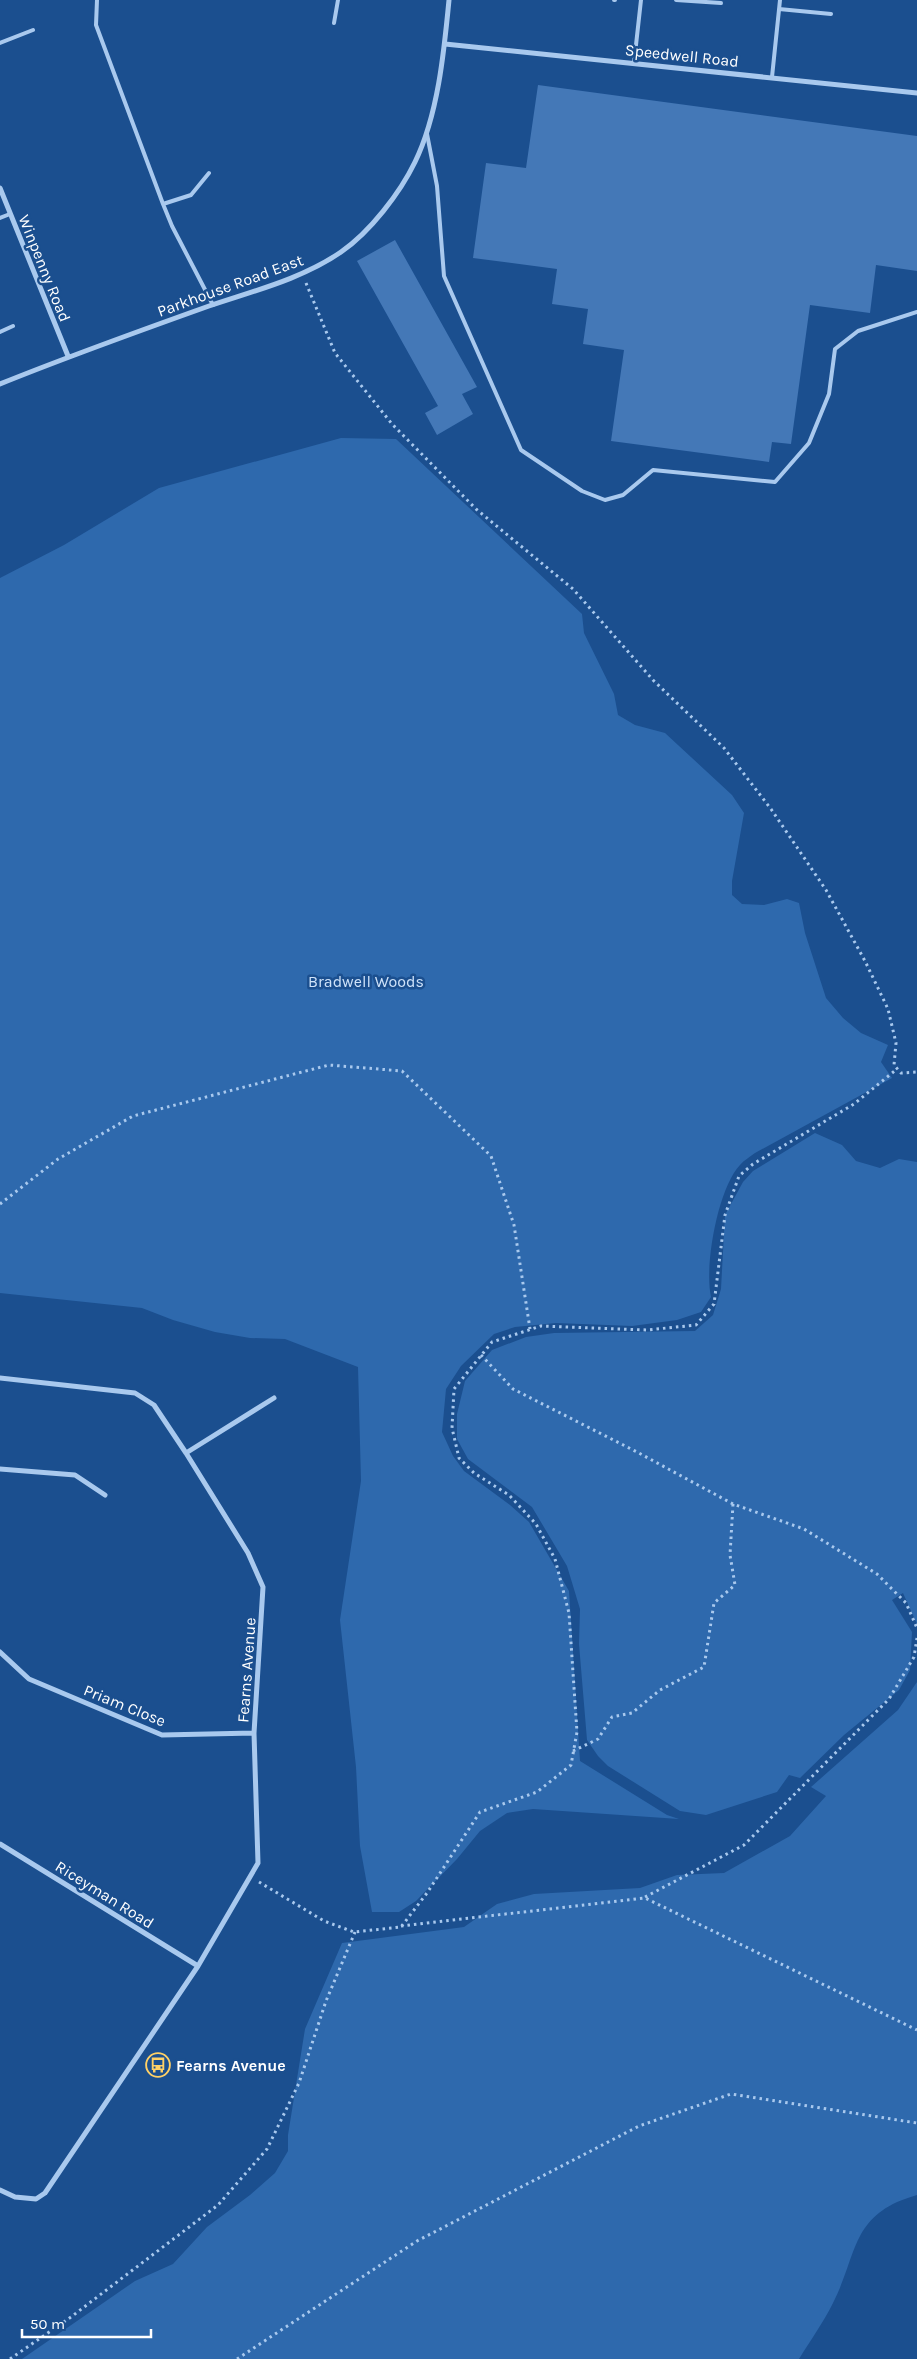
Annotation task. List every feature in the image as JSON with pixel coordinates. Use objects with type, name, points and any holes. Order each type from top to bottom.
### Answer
[{"type":"street","name":"Parkhouse Road East","points":[[0,384],[68,356],[302,273],[342,251],[370,225],[395,195],[415,162],[426,132],[445,44],[449,0]]},
{"type":"street","name":"Speedwell Road","points":[[445,44],[917,93]]},
{"type":"street","name":"Winpenny Road","points":[[0,188],[68,356]]},
{"type":"street","name":"Fearns Avenue","points":[[0,1378],[134,1393],[154,1405],[186,1452],[248,1553],[263,1587],[254,1733],[258,1863],[198,1966],[45,2193],[36,2199],[15,2196],[0,2190]]},
{"type":"street","points":[[186,1452],[274,1398]]},
{"type":"street","points":[[0,1469],[75,1475],[105,1495]]},
{"type":"street","name":"Priam Close","points":[[0,1652],[29,1679],[162,1735],[254,1733]]},
{"type":"street","name":"Riceyman Road","points":[[0,1844],[198,1966]]},
{"type":"lane","points":[[97,0],[96,25],[163,204],[172,226],[213,305]]},
{"type":"lane","points":[[334,23],[338,0]]},
{"type":"lane","points":[[634,63],[641,0]]},
{"type":"lane","points":[[676,0],[721,3]]},
{"type":"lane","points":[[772,77],[780,0]]},
{"type":"lane","points":[[779,9],[831,14]]},
{"type":"lane","points":[[0,43],[33,30]]},
{"type":"lane","points":[[426,132],[437,186],[444,276],[521,450],[582,491],[605,500],[623,495],[653,470],[775,482],[810,443],[829,394],[835,349],[858,331],[917,312]]},
{"type":"lane","points":[[163,204],[191,195],[209,173]]},
{"type":"lane","points":[[0,218],[10,214]]},
{"type":"lane","points":[[0,332],[13,326]]},
{"type":"path","points":[[302,273],[335,353],[392,424],[476,509],[573,589],[654,680],[724,748],[771,809],[826,890],[865,961],[888,1009],[896,1043],[894,1065],[901,1073],[917,1072]]},
{"type":"path","points":[[0,1204],[58,1159],[133,1116],[329,1065],[402,1071],[491,1156],[514,1225],[530,1329]]},
{"type":"path","points":[[250,1876],[324,1922],[354,1932],[401,1927],[427,1893],[480,1812],[537,1792],[570,1765],[577,1732],[569,1612],[555,1559],[536,1524],[509,1495],[474,1473],[459,1458],[452,1428],[454,1389],[492,1342],[541,1326],[647,1330],[696,1325],[714,1304],[725,1215],[739,1176],[753,1164],[854,1104],[897,1069]]},
{"type":"path","points":[[481,1356],[513,1389],[637,1452],[733,1504],[804,1529],[877,1574],[906,1603],[917,1628]]},
{"type":"path","points":[[573,1751],[598,1739],[612,1717],[632,1713],[660,1690],[704,1667],[714,1603],[735,1585],[730,1555],[733,1504]]},
{"type":"path","points":[[354,1932],[645,1898],[744,1845],[889,1699],[914,1657],[917,1638]]},
{"type":"path","points":[[645,1898],[917,2030]]},
{"type":"path","points":[[10,2359],[72,2316],[218,2204],[267,2149],[299,2083],[326,2001],[354,1932]]},
{"type":"path","points":[[237,2359],[417,2241],[638,2126],[731,2094],[917,2123]]},
{"type":"green space","name":"Bradwell Woods","points":[[341,438],[396,439],[582,614],[584,633],[614,694],[618,715],[635,725],[665,733],[732,795],[744,813],[732,881],[732,895],[742,904],[764,905],[787,899],[799,903],[805,933],[826,998],[843,1018],[861,1033],[888,1045],[881,1062],[892,1078],[755,1153],[740,1165],[732,1176],[719,1209],[709,1267],[711,1297],[701,1312],[677,1320],[632,1326],[556,1323],[515,1327],[494,1334],[461,1366],[446,1389],[442,1432],[453,1456],[464,1471],[510,1505],[529,1522],[569,1591],[580,1761],[667,1815],[679,1819],[533,1809],[507,1813],[480,1831],[457,1859],[416,1901],[399,1912],[372,1912],[360,1846],[356,1767],[340,1620],[361,1481],[358,1367],[285,1339],[250,1338],[215,1332],[173,1320],[142,1308],[0,1293],[0,578],[64,545],[159,488]]},
{"type":"green space","points":[[815,1133],[842,1145],[856,1161],[880,1168],[899,1159],[917,1162],[917,1624],[903,1593],[892,1600],[912,1632],[910,1670],[899,1690],[844,1735],[800,1778],[789,1775],[777,1792],[706,1815],[680,1811],[608,1766],[587,1740],[579,1644],[580,1609],[567,1566],[532,1507],[468,1459],[457,1439],[457,1414],[465,1381],[492,1350],[526,1337],[554,1333],[695,1331],[713,1315],[721,1289],[725,1215],[743,1182],[753,1171]]},
{"type":"green space","points":[[917,1682],[917,2195],[895,2203],[879,2213],[868,2224],[853,2251],[833,2303],[799,2359],[22,2359],[135,2281],[173,2264],[207,2227],[250,2195],[275,2173],[288,2151],[288,2135],[305,2029],[342,1943],[464,1927],[497,1904],[534,1894],[640,1888],[677,1875],[724,1873],[790,1836],[826,1796],[811,1787],[898,1710]]},
{"type":"building","points":[[538,85],[917,136],[917,271],[876,265],[870,313],[810,305],[791,444],[772,442],[769,462],[611,441],[624,350],[583,344],[588,309],[552,304],[557,269],[473,258],[486,163],[526,168]]},
{"type":"building","points":[[395,240],[477,387],[462,394],[473,414],[437,435],[425,413],[438,406],[357,261]]},
{"type":"place","name":"Fearns Avenue","points":[[158,2065]]}]
